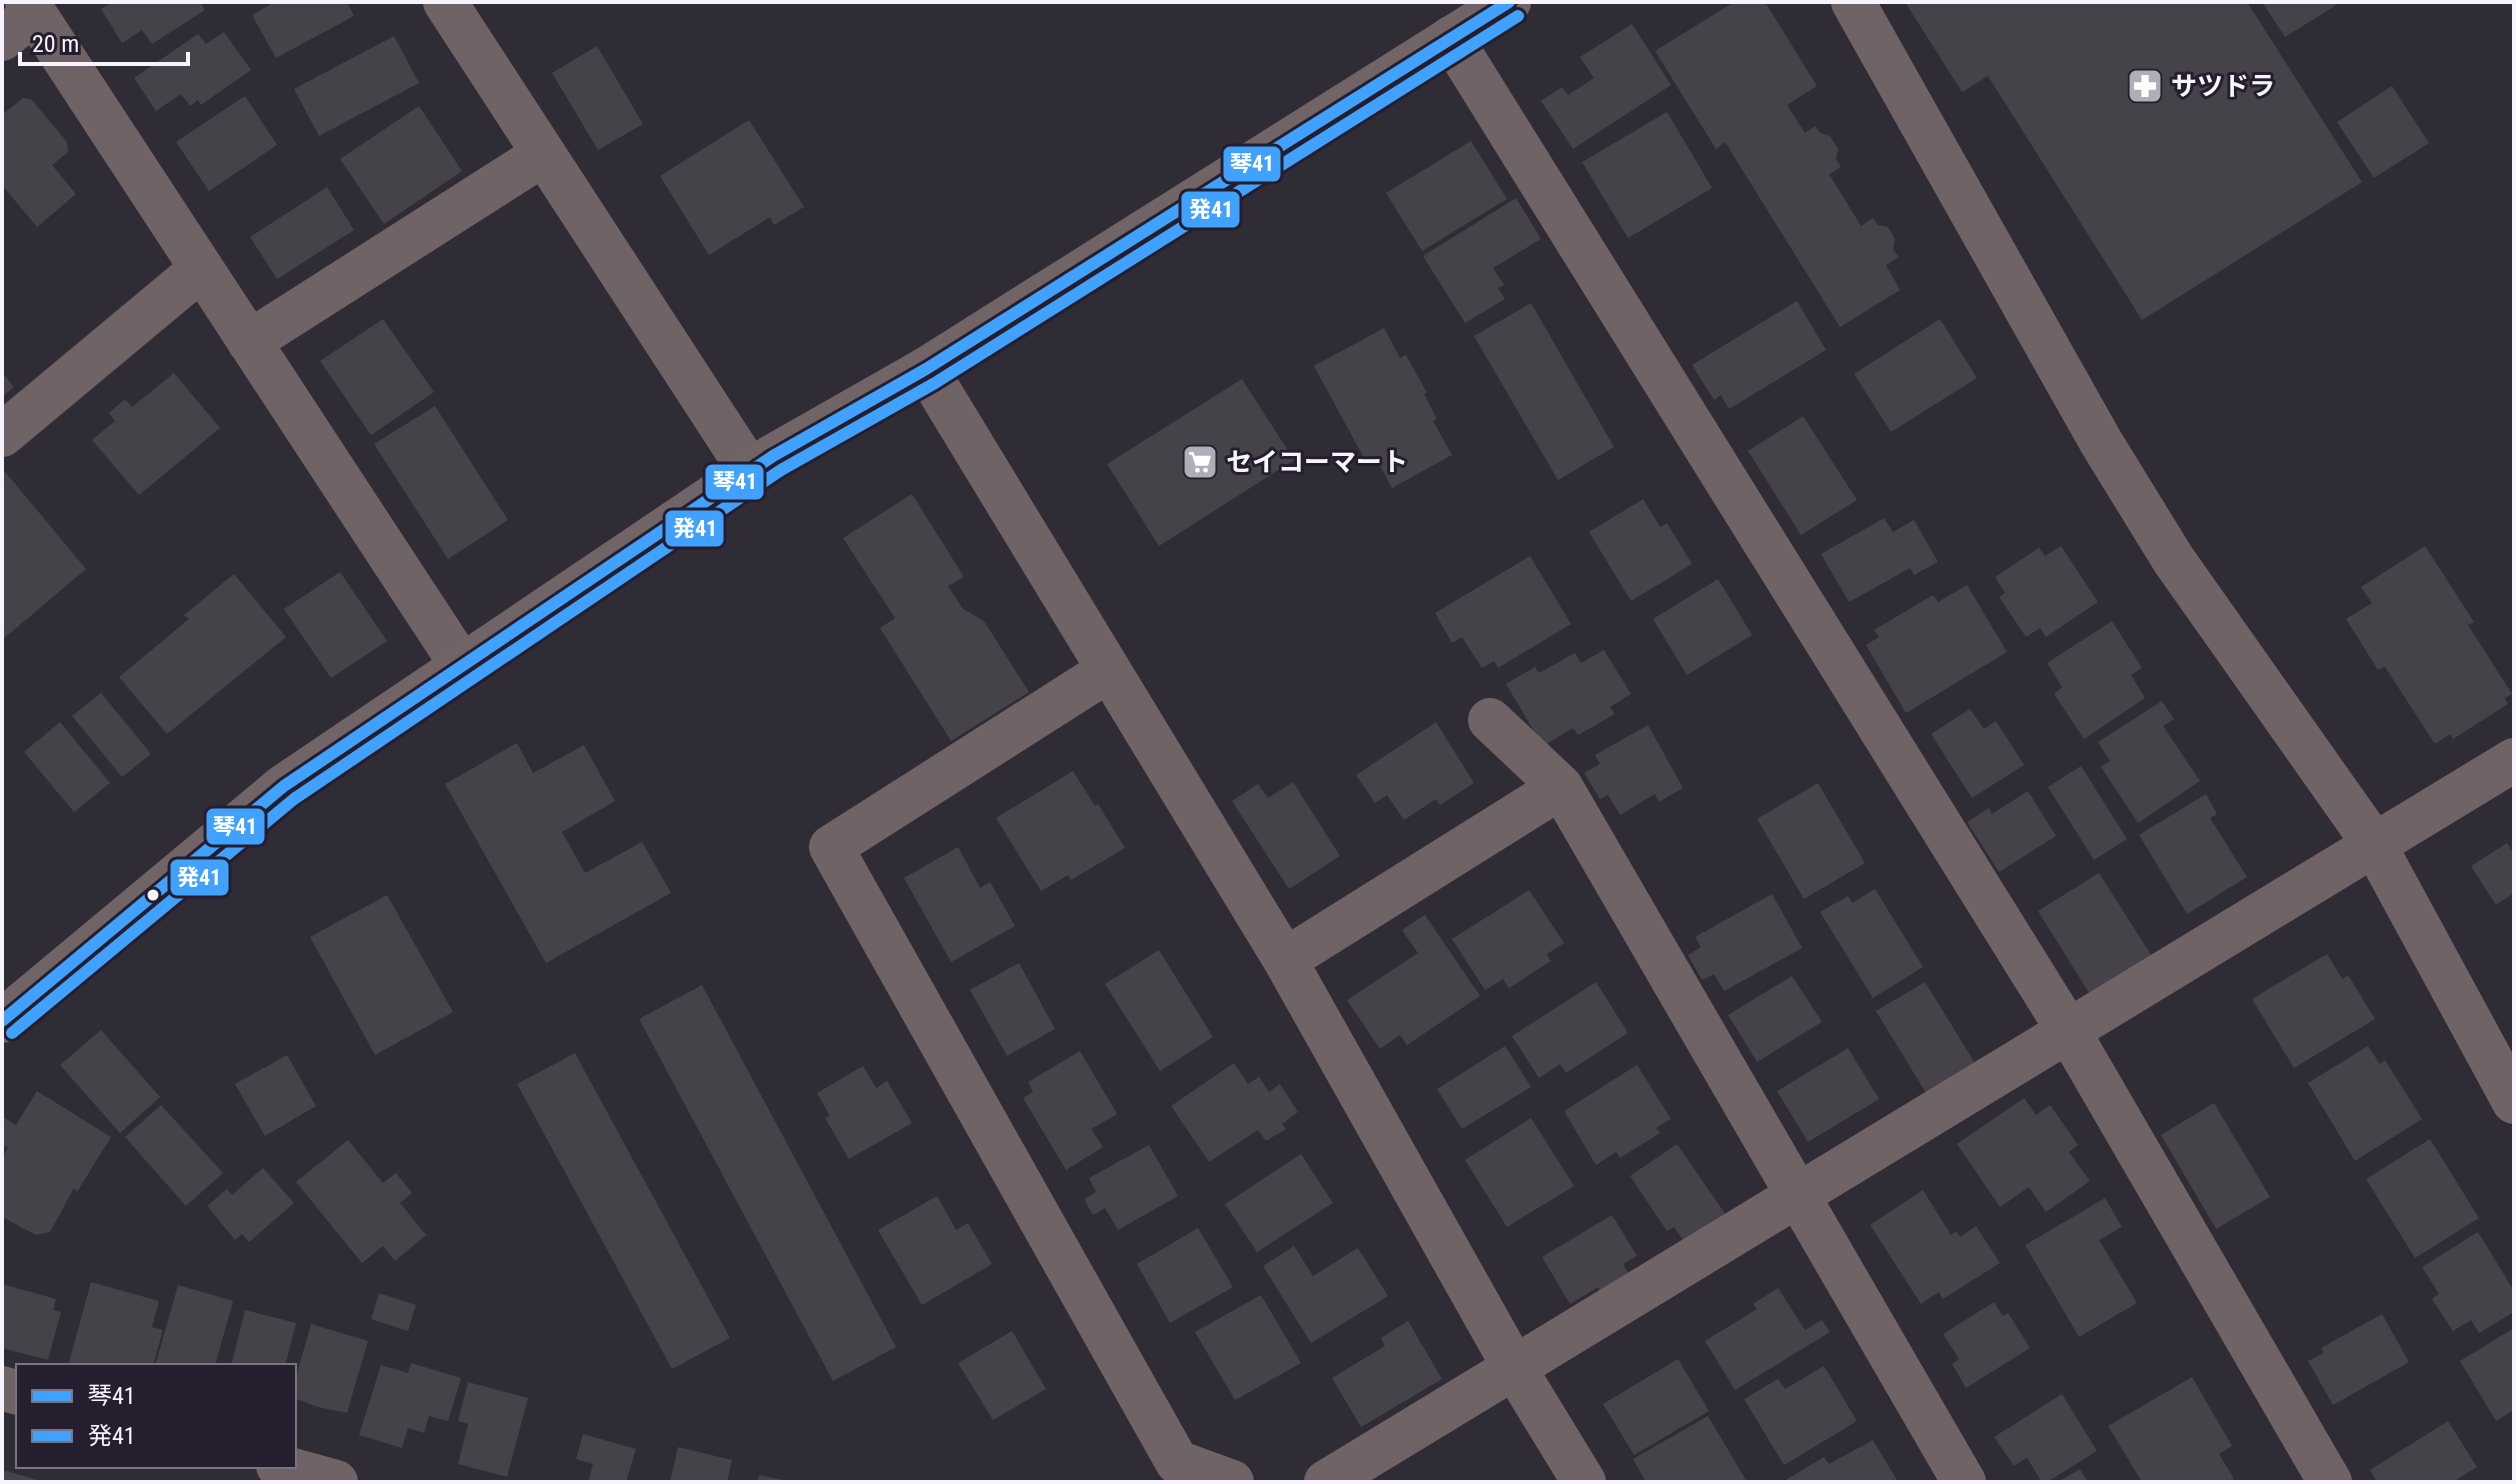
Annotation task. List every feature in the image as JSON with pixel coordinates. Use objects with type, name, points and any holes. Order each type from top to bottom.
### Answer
[{"type":"main road","points":[[7,1006],[284,786],[750,471],[926,369],[1509,2]]},
{"type":"street","points":[[445,2],[750,471]]},
{"type":"street","points":[[1853,2],[2101,442],[2173,559],[2374,844],[2514,1102]]},
{"type":"street","points":[[21,18],[201,269],[462,666]]},
{"type":"street","points":[[1451,38],[2069,1032],[2330,1482]]},
{"type":"street","points":[[249,342],[544,154]]},
{"type":"street","points":[[2,435],[201,269]]},
{"type":"street","points":[[926,369],[1285,960],[1515,1369],[1584,1482]]},
{"type":"street","points":[[1109,670],[831,847],[1177,1462],[1232,1482]]},
{"type":"street","points":[[1490,720],[1561,787],[1964,1482]]},
{"type":"street","points":[[1326,1482],[2514,760]]},
{"type":"street","points":[[1285,960],[1561,787]]},
{"type":"street","points":[[285,1468],[336,1482]]},
{"type":"building","points":[[113,2],[200,2],[205,10],[152,44],[142,30],[122,43],[101,9]]},
{"type":"building","points":[[275,2],[347,2],[354,16],[276,58],[252,15]]},
{"type":"building","points":[[1734,2],[1765,2],[1817,86],[1787,105],[1805,133],[1815,126],[1820,133],[1830,136],[1838,149],[1836,159],[1841,167],[1829,174],[1861,226],[1873,218],[1878,225],[1888,227],[1895,239],[1893,250],[1899,257],[1886,265],[1900,290],[1840,327],[1725,142],[1716,149],[1655,51]]},
{"type":"building","points":[[1905,2],[2247,2],[2362,182],[2142,320],[1988,76],[1962,92]]},
{"type":"building","points":[[2262,2],[2341,2],[2285,37]]},
{"type":"building","points":[[1632,24],[1671,85],[1573,149],[1541,101],[1562,87],[1568,95],[1594,78],[1580,57]]},
{"type":"building","points":[[224,32],[251,70],[201,105],[198,100],[190,106],[181,94],[156,111],[134,78],[198,34],[206,44]]},
{"type":"building","points":[[394,36],[419,83],[319,136],[294,89]]},
{"type":"building","points":[[597,46],[643,124],[598,150],[552,73]]},
{"type":"building","points":[[2392,86],[2429,143],[2374,178],[2337,122]]},
{"type":"building","points":[[245,96],[277,145],[209,191],[176,142]]},
{"type":"building","points":[[23,98],[31,99],[67,142],[68,152],[52,165],[76,194],[37,227],[2,185],[2,115]]},
{"type":"building","points":[[419,106],[462,171],[384,224],[340,159]]},
{"type":"building","points":[[1667,112],[1712,188],[1628,238],[1582,162]]},
{"type":"building","points":[[749,120],[804,207],[774,225],[770,217],[709,255],[660,176]]},
{"type":"building","points":[[1471,141],[1507,199],[1422,251],[1386,193]]},
{"type":"building","points":[[327,187],[354,230],[277,279],[250,237]]},
{"type":"building","points":[[1516,198],[1541,239],[1493,268],[1504,285],[1498,288],[1505,299],[1465,323],[1423,256]]},
{"type":"building","points":[[1797,301],[1826,350],[1729,409],[1721,395],[1714,400],[1692,365]]},
{"type":"building","points":[[1531,303],[1614,447],[1558,480],[1474,336]]},
{"type":"building","points":[[383,319],[434,392],[371,435],[320,361]]},
{"type":"building","points":[[1940,319],[1977,378],[1891,432],[1854,374]]},
{"type":"building","points":[[1384,328],[1400,358],[1406,355],[1427,393],[1424,394],[1437,419],[1433,421],[1452,455],[1392,488],[1374,455],[1365,460],[1314,366]]},
{"type":"building","points":[[2,372],[14,387],[2,397]]},
{"type":"building","points":[[174,373],[220,428],[139,495],[92,440],[115,421],[109,413],[125,399],[132,407]]},
{"type":"building","name":"セイコーマート","points":[[1242,379],[1294,460],[1159,546],[1107,464]]},
{"type":"building","points":[[435,406],[508,520],[448,559],[374,444]]},
{"type":"building","points":[[1803,416],[1857,500],[1801,535],[1748,451]]},
{"type":"building","points":[[2,468],[86,569],[2,640]]},
{"type":"building","points":[[912,494],[964,577],[948,586],[963,609],[984,621],[1029,692],[951,741],[880,628],[895,618],[843,538]]},
{"type":"building","points":[[1643,499],[1660,527],[1667,523],[1692,564],[1631,601],[1589,532]]},
{"type":"building","points":[[1884,518],[1893,532],[1914,520],[1938,562],[1914,575],[1910,568],[1849,602],[1821,554]]},
{"type":"building","points":[[2061,546],[2098,602],[2046,637],[2040,628],[2026,637],[1999,597],[2005,593],[1995,577],[2039,548],[2045,556]]},
{"type":"building","points":[[2425,546],[2474,622],[2468,625],[2512,694],[2505,698],[2508,704],[2453,739],[2450,734],[2435,744],[2385,667],[2378,670],[2346,619],[2372,603],[2361,587]]},
{"type":"building","points":[[1530,556],[1571,624],[1498,668],[1494,661],[1482,668],[1462,637],[1452,643],[1435,613]]},
{"type":"building","points":[[340,572],[387,641],[331,678],[284,609]]},
{"type":"building","points":[[234,574],[286,637],[167,734],[119,677],[189,619],[184,615]]},
{"type":"building","points":[[1718,579],[1752,635],[1687,675],[1653,619]]},
{"type":"building","points":[[1967,585],[2007,652],[1906,713],[1866,645],[1879,637],[1874,630],[1933,595],[1938,602]]},
{"type":"building","points":[[2112,621],[2142,668],[2131,675],[2145,698],[2084,739],[2054,694],[2062,687],[2047,663]]},
{"type":"building","points":[[1604,650],[1631,694],[1610,707],[1615,714],[1578,735],[1573,728],[1543,746],[1506,684],[1535,667],[1539,673],[1575,653],[1581,663]]},
{"type":"building","points":[[101,693],[151,754],[122,777],[72,716]]},
{"type":"building","points":[[2162,701],[2174,719],[2163,726],[2200,781],[2138,823],[2101,767],[2110,761],[2098,742]]},
{"type":"building","points":[[1970,709],[1984,729],[1996,721],[2024,765],[1972,798],[1931,734]]},
{"type":"building","points":[[60,722],[110,783],[74,812],[24,752]]},
{"type":"building","points":[[1436,722],[1474,783],[1440,805],[1436,799],[1404,820],[1387,795],[1375,803],[1356,775]]},
{"type":"building","points":[[1648,725],[1683,788],[1659,802],[1655,794],[1620,815],[1608,795],[1600,799],[1584,773],[1600,764],[1595,755]]},
{"type":"building","points":[[517,743],[533,773],[584,745],[615,801],[562,832],[585,873],[642,842],[671,893],[546,963],[445,784]]},
{"type":"building","points":[[2081,766],[2127,839],[2094,860],[2048,787]]},
{"type":"building","points":[[1073,771],[1125,848],[1071,880],[1068,875],[1041,891],[996,818]]},
{"type":"building","points":[[1293,782],[1340,856],[1289,889],[1232,801],[1258,784],[1268,798]]},
{"type":"building","points":[[1818,783],[1865,863],[1804,899],[1757,819]]},
{"type":"building","points":[[2028,791],[2056,836],[1999,872],[1967,822],[1989,808],[1992,814]]},
{"type":"building","points":[[2206,794],[2217,814],[2210,818],[2247,877],[2187,914],[2139,835]]},
{"type":"building","points":[[2507,843],[2514,854],[2514,893],[2496,905],[2471,866]]},
{"type":"building","points":[[958,847],[980,888],[990,882],[1015,926],[951,962],[904,878]]},
{"type":"building","points":[[2099,873],[2153,958],[2091,996],[2038,911]]},
{"type":"building","points":[[1875,889],[1923,967],[1873,998],[1820,912],[1848,896],[1852,903]]},
{"type":"building","points":[[1529,890],[1564,943],[1547,954],[1551,961],[1509,988],[1503,979],[1485,990],[1452,939]]},
{"type":"building","points":[[1772,894],[1802,948],[1724,991],[1714,974],[1702,980],[1688,955],[1701,947],[1695,937]]},
{"type":"building","points":[[387,895],[453,1012],[375,1055],[310,937]]},
{"type":"building","points":[[1425,915],[1480,996],[1407,1045],[1400,1035],[1380,1049],[1347,1000],[1418,953],[1402,930]]},
{"type":"building","points":[[1159,950],[1213,1037],[1160,1071],[1105,984]]},
{"type":"building","points":[[2327,954],[2342,979],[2348,975],[2375,1019],[2294,1068],[2252,999]]},
{"type":"building","points":[[1019,963],[1055,1029],[1007,1056],[970,990]]},
{"type":"building","points":[[1792,976],[1822,1022],[1757,1062],[1728,1015]]},
{"type":"building","points":[[1596,982],[1628,1033],[1566,1073],[1560,1064],[1539,1078],[1512,1036]]},
{"type":"building","points":[[1925,982],[1975,1063],[1926,1093],[1876,1011]]},
{"type":"building","points":[[702,985],[896,1347],[833,1381],[639,1019]]},
{"type":"building","points":[[101,1030],[160,1097],[120,1133],[60,1065]]},
{"type":"building","points":[[1505,1046],[1531,1087],[1462,1129],[1437,1089]]},
{"type":"building","points":[[2368,1046],[2380,1064],[2385,1060],[2422,1119],[2355,1161],[2308,1083]]},
{"type":"building","points":[[1848,1048],[1879,1099],[1808,1142],[1777,1091]]},
{"type":"building","points":[[1080,1051],[1117,1114],[1091,1129],[1103,1147],[1066,1170],[1023,1098],[1033,1092],[1028,1082]]},
{"type":"building","points":[[575,1053],[730,1338],[672,1369],[517,1084]]},
{"type":"building","points":[[287,1055],[316,1106],[265,1136],[235,1084]]},
{"type":"building","points":[[1234,1063],[1248,1084],[1259,1077],[1269,1092],[1280,1084],[1298,1112],[1282,1124],[1286,1129],[1266,1141],[1258,1130],[1209,1162],[1171,1106]]},
{"type":"building","points":[[1637,1065],[1671,1119],[1656,1128],[1660,1133],[1620,1158],[1616,1152],[1596,1165],[1564,1111]]},
{"type":"building","points":[[863,1066],[876,1088],[887,1081],[912,1123],[849,1159],[825,1118],[830,1116],[817,1093]]},
{"type":"building","points":[[37,1091],[111,1137],[77,1192],[74,1188],[50,1232],[36,1235],[2,1217],[2,1158],[8,1148],[2,1144],[2,1121],[4,1118],[16,1125]]},
{"type":"building","points":[[2024,1098],[2036,1115],[2050,1105],[2078,1145],[2069,1152],[2090,1181],[2046,1212],[2029,1187],[2000,1207],[1957,1144]]},
{"type":"building","points":[[2214,1103],[2270,1197],[2216,1229],[2161,1135]]},
{"type":"building","points":[[161,1105],[223,1173],[186,1206],[125,1137]]},
{"type":"building","points":[[1531,1118],[1574,1186],[1507,1227],[1465,1160]]},
{"type":"building","points":[[2430,1139],[2479,1218],[2415,1258],[2366,1179]]},
{"type":"building","points":[[348,1140],[383,1183],[396,1173],[412,1193],[400,1203],[426,1235],[395,1261],[383,1246],[362,1263],[296,1182]]},
{"type":"building","points":[[1677,1144],[1726,1215],[1685,1243],[1674,1227],[1667,1231],[1630,1176]]},
{"type":"building","points":[[1149,1145],[1178,1196],[1118,1230],[1105,1208],[1093,1215],[1084,1199],[1096,1192],[1089,1178]]},
{"type":"building","points":[[1301,1154],[1333,1203],[1257,1252],[1225,1204]]},
{"type":"building","points":[[263,1168],[294,1203],[249,1242],[242,1234],[235,1240],[207,1206],[227,1189],[232,1195]]},
{"type":"building","points":[[1923,1190],[1951,1235],[1956,1231],[1960,1237],[1976,1226],[2000,1263],[1943,1299],[1939,1292],[1921,1304],[1870,1225]]},
{"type":"building","points":[[937,1196],[956,1230],[968,1223],[992,1264],[922,1305],[878,1230]]},
{"type":"building","points":[[2105,1198],[2122,1227],[2099,1240],[2137,1303],[2079,1337],[2025,1245]]},
{"type":"building","points":[[1612,1215],[1637,1256],[1623,1264],[1630,1276],[1601,1293],[1598,1287],[1570,1304],[1542,1257]]},
{"type":"building","points":[[1198,1228],[1233,1287],[1170,1323],[1137,1264]]},
{"type":"building","points":[[2478,1232],[2514,1291],[2514,1312],[2479,1333],[2471,1320],[2453,1331],[2432,1299],[2439,1294],[2422,1267]]},
{"type":"building","points":[[1294,1246],[1313,1276],[1358,1248],[1388,1296],[1311,1343],[1263,1266]]},
{"type":"building","points":[[91,1282],[159,1301],[152,1327],[163,1330],[154,1364],[69,1364]]},
{"type":"building","points":[[2,1284],[56,1299],[53,1310],[61,1312],[48,1360],[2,1348]]},
{"type":"building","points":[[178,1285],[233,1301],[216,1364],[156,1364]]},
{"type":"building","points":[[1778,1288],[1805,1330],[1822,1320],[1830,1332],[1735,1390],[1705,1341],[1757,1309],[1753,1304]]},
{"type":"building","points":[[379,1293],[416,1305],[408,1331],[371,1319]]},
{"type":"building","points":[[1261,1295],[1301,1363],[1235,1400],[1195,1332]]},
{"type":"building","points":[[1994,1302],[2003,1316],[2008,1313],[2030,1348],[1966,1388],[1952,1364],[1959,1359],[1943,1334]]},
{"type":"building","points":[[245,1310],[296,1323],[286,1364],[232,1364]]},
{"type":"building","points":[[2382,1314],[2409,1362],[2333,1405],[2308,1361],[2324,1353],[2321,1348]]},
{"type":"building","points":[[1408,1321],[1442,1379],[1361,1427],[1332,1378],[1385,1346],[1381,1338]]},
{"type":"building","points":[[311,1324],[368,1341],[347,1413],[296,1399],[296,1377]]},
{"type":"building","points":[[2514,1328],[2514,1410],[2496,1421],[2460,1361]]},
{"type":"building","points":[[1012,1331],[1046,1389],[993,1420],[958,1363]]},
{"type":"building","points":[[1678,1359],[1709,1411],[1634,1455],[1603,1404]]},
{"type":"building","points":[[411,1363],[461,1378],[448,1421],[429,1416],[424,1433],[408,1428],[402,1448],[359,1435],[381,1365],[408,1373]]},
{"type":"building","points":[[1824,1366],[1857,1421],[1784,1465],[1744,1399],[1778,1379],[1785,1389]]},
{"type":"building","points":[[2192,1377],[2232,1446],[2219,1454],[2234,1479],[2228,1482],[2142,1482],[2108,1426]]},
{"type":"building","points":[[468,1382],[528,1398],[507,1477],[458,1464],[468,1424],[458,1421]]},
{"type":"building","points":[[2062,1394],[2097,1451],[2047,1482],[2042,1482],[2027,1458],[2014,1466],[1994,1437]]},
{"type":"building","points":[[1708,1416],[1747,1482],[1646,1482],[1633,1459]]},
{"type":"building","points":[[2448,1421],[2477,1467],[2453,1482],[2377,1482],[2370,1470]]},
{"type":"building","points":[[583,1434],[636,1449],[626,1482],[588,1482],[593,1464],[576,1459]]},
{"type":"building","points":[[1873,1440],[1898,1482],[1789,1482],[1787,1479],[1824,1457],[1829,1464]]},
{"type":"building","points":[[678,1447],[732,1460],[727,1482],[670,1482]]},
{"type":"building","points":[[2080,1469],[2088,1482],[2058,1482]]},
{"type":"building","points":[[3,1470],[41,1481],[41,1482],[2,1482]]},
{"type":"building","points":[[759,1475],[788,1481],[757,1482]]},
{"type":"transit line","name":"琴41","points":[[2,1021],[284,786],[773,456],[926,369],[1509,2]]},
{"type":"transit line","name":"発41","points":[[12,1033],[294,799],[781,470],[935,383],[1518,16]]},
{"type":"place","name":"サツドラ","points":[[2145,86]]},
{"type":"place","name":"セイコーマート","points":[[1200,462]]}]
